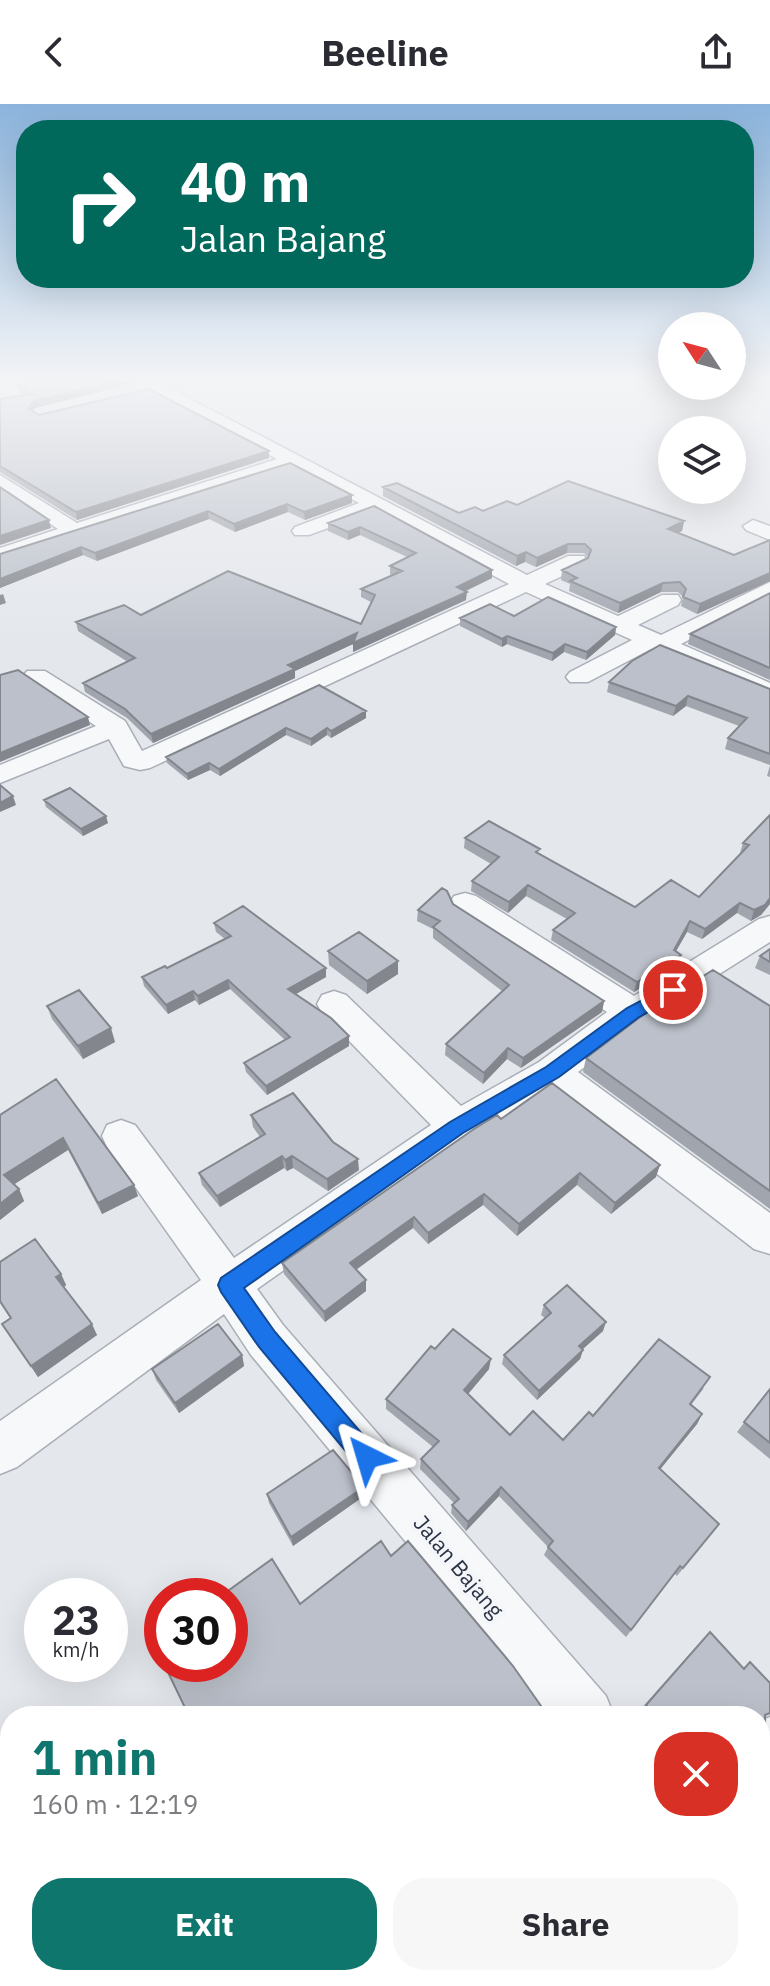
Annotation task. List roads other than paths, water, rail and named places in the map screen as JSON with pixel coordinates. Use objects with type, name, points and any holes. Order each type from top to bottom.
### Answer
[{"type":"street","points":[[0,555],[265,469]]},
{"type":"street","points":[[309,469],[524,583],[770,692]]},
{"type":"street","points":[[0,481],[75,531]]},
{"type":"street","points":[[11,509],[33,502]]},
{"type":"street","points":[[302,531],[375,504]]},
{"type":"street","points":[[36,676],[116,727],[134,760],[149,760],[576,561]]},
{"type":"street","points":[[579,677],[770,589]]},
{"type":"street","points":[[616,626],[670,600]]},
{"type":"street","points":[[0,775],[116,727]]},
{"type":"street","points":[[465,904],[633,1012]]},
{"type":"street","points":[[0,1450],[229,1285],[457,1127],[552,1072],[633,1012],[770,927]]},
{"type":"street","points":[[334,1004],[457,1127]]},
{"type":"street","points":[[552,1072],[769,1236]]},
{"type":"street","name":"Jalan Bajang","points":[[121,1136],[267,1340],[578,1706]]}]
